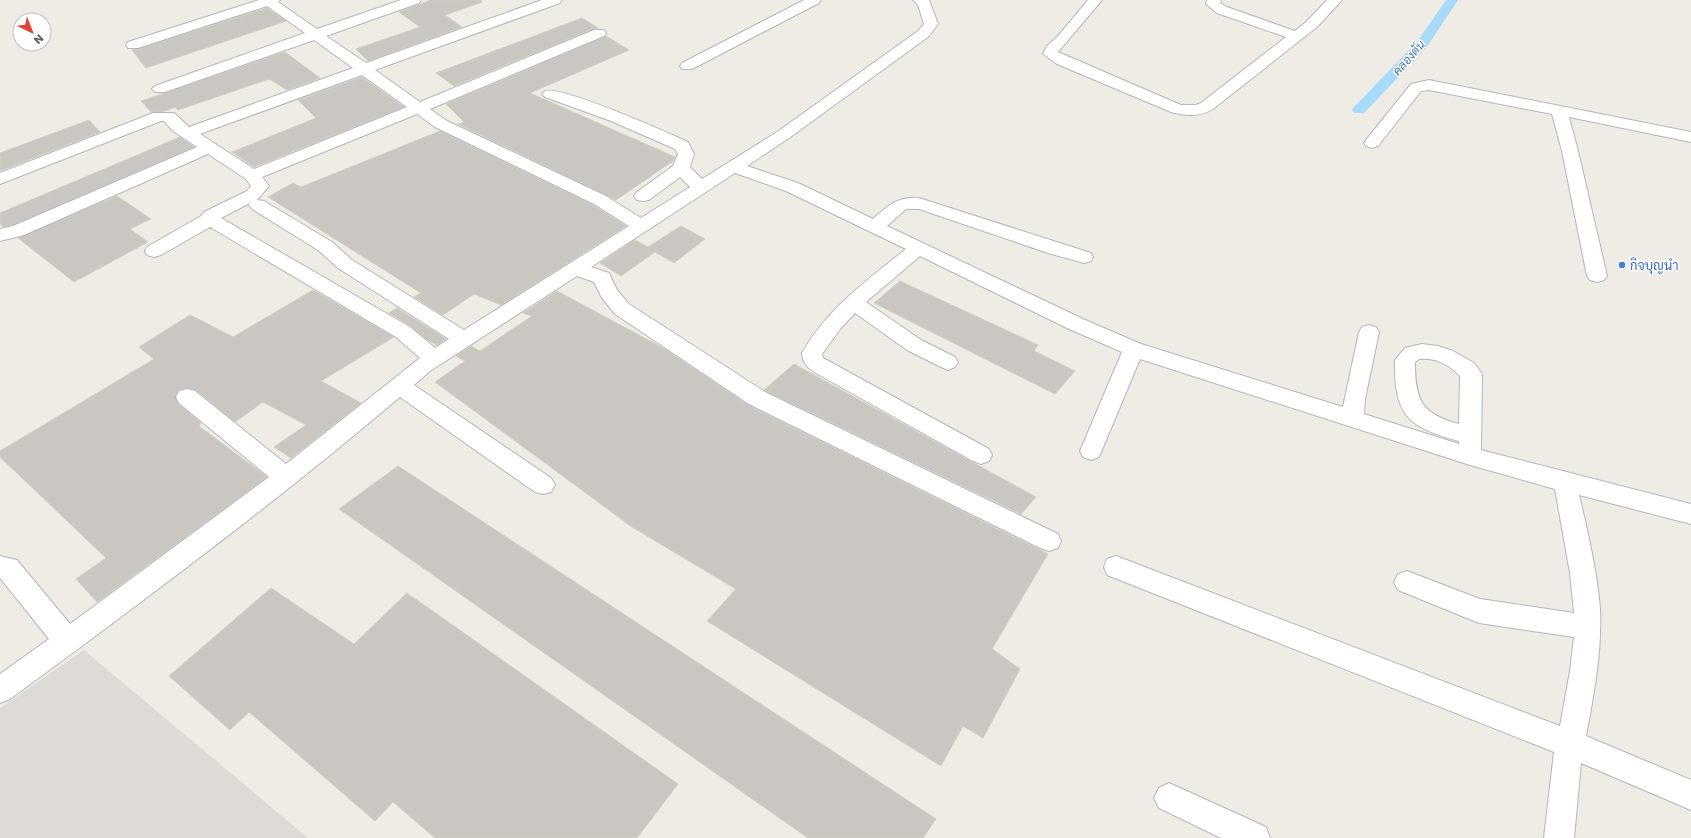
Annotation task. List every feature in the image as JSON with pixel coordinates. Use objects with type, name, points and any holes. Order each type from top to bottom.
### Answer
[{"type":"street","points":[[133,45],[270,0],[365,70],[456,132],[600,200],[642,226]]},
{"type":"street","points":[[160,89],[414,0]]},
{"type":"street","points":[[188,133],[555,0]]},
{"type":"street","points":[[687,66],[814,0]]},
{"type":"street","points":[[0,690],[69,641],[286,478],[434,359],[783,135],[923,34],[931,24],[924,3],[920,0]]},
{"type":"street","points":[[1095,0],[1063,39],[1052,49],[1050,54],[1062,61],[1177,109],[1189,111],[1203,108],[1312,24],[1335,0]]},
{"type":"street","points":[[1214,0],[1213,4],[1215,7],[1296,36]]},
{"type":"street","points":[[252,175],[600,33]]},
{"type":"street","points":[[1372,143],[1416,87],[1422,85],[1435,86],[1691,137]]},
{"type":"street","points":[[550,94],[602,111],[651,130],[682,146],[686,154],[681,168],[643,196]]},
{"type":"street","points":[[1559,111],[1570,151],[1597,276]]},
{"type":"street","points":[[0,179],[159,116],[168,116],[178,128],[252,175],[260,186],[253,196],[210,216],[210,219],[154,251]]},
{"type":"street","points":[[0,235],[18,231],[210,147]]},
{"type":"street","points":[[734,167],[792,187],[876,226],[1076,324],[1143,352],[1353,419],[1470,445],[1565,483],[1691,514]]},
{"type":"street","points":[[681,168],[700,189]]},
{"type":"street","points":[[876,226],[904,203],[910,202],[929,206],[1055,249],[1084,257]]},
{"type":"street","points":[[258,205],[325,246],[345,264],[464,339]]},
{"type":"street","points":[[210,219],[403,332],[434,359]]},
{"type":"street","points":[[919,248],[880,280],[854,304],[817,345],[812,353],[813,361],[821,367],[981,455]]},
{"type":"street","points":[[575,268],[602,278],[609,293],[622,309],[757,398],[1049,541]]},
{"type":"street","points":[[854,304],[914,345],[948,362]]},
{"type":"street","points":[[1353,419],[1354,399],[1369,332]]},
{"type":"street","points":[[1091,451],[1143,352]]},
{"type":"street","points":[[399,386],[543,485]]},
{"type":"street","points":[[188,397],[286,478]]},
{"type":"street","points":[[1558,838],[1570,744],[1576,722],[1586,660],[1587,627],[1578,546],[1565,483]]},
{"type":"street","points":[[0,567],[8,568],[69,641]]},
{"type":"street","points":[[1116,567],[1570,744],[1691,795]]},
{"type":"street","points":[[1407,582],[1479,611],[1587,627]]},
{"type":"street","points":[[1169,798],[1254,838]]},
{"type":"shaded area","points":[[84,650],[308,838],[0,838],[0,708]]},
{"type":"building","points":[[431,0],[481,0],[482,2],[445,15],[462,27],[368,61],[356,49],[420,27],[399,12]]},
{"type":"building","points":[[267,8],[286,21],[146,68],[132,50],[138,49]]},
{"type":"building","points":[[582,18],[598,28],[454,86],[436,73]]},
{"type":"building","points":[[606,36],[629,50],[530,93],[675,157],[673,161],[616,200],[458,124],[464,122],[446,104]]},
{"type":"building","points":[[285,52],[320,78],[287,90],[269,79],[178,110],[175,107],[162,112],[151,112],[141,101]]},
{"type":"building","points":[[362,77],[404,107],[254,167],[232,152],[316,118],[298,100]]},
{"type":"building","points":[[89,120],[100,132],[0,171],[0,153]]},
{"type":"building","points":[[440,131],[593,205],[626,226],[501,305],[474,294],[443,315],[414,297],[421,293],[268,197],[293,183],[301,187]]},
{"type":"building","points":[[180,137],[194,147],[13,225],[4,227],[0,224],[0,213]]},
{"type":"building","points":[[117,196],[151,219],[130,229],[148,242],[74,282],[18,238]]},
{"type":"building","points":[[681,226],[705,239],[674,263],[655,252],[621,276],[600,263],[635,240],[648,247]]},
{"type":"building","points":[[900,281],[1038,345],[1034,351],[1075,371],[1055,394],[874,303]]},
{"type":"building","points":[[313,290],[394,337],[321,381],[361,403],[291,458],[274,447],[306,425],[263,402],[235,422],[196,390],[187,388],[179,390],[175,396],[178,404],[201,423],[199,426],[267,477],[97,602],[76,579],[106,558],[0,457],[0,451],[154,359],[139,347],[190,315],[233,337]]},
{"type":"building","points":[[557,291],[663,348],[748,405],[1048,554],[992,649],[1020,669],[983,738],[963,726],[941,766],[707,621],[736,589],[632,527],[435,382],[465,361],[456,356],[471,346],[480,351],[532,316],[523,313]]},
{"type":"building","points":[[397,308],[446,339],[437,345],[426,339],[411,326],[389,313]]},
{"type":"building","points":[[794,364],[1036,497],[1021,514],[764,390]]},
{"type":"building","points":[[398,466],[936,819],[923,838],[808,838],[339,509]]},
{"type":"building","points":[[271,588],[354,644],[407,593],[678,784],[637,838],[435,838],[393,802],[375,821],[249,712],[230,730],[169,676]]},
{"type":"waterway","name":"คลองตัน","points":[[1359,110],[1397,72],[1421,45],[1443,16],[1452,0]]},
{"type":"place","name":"กิจบุญนำ","points":[[1622,265]]}]
